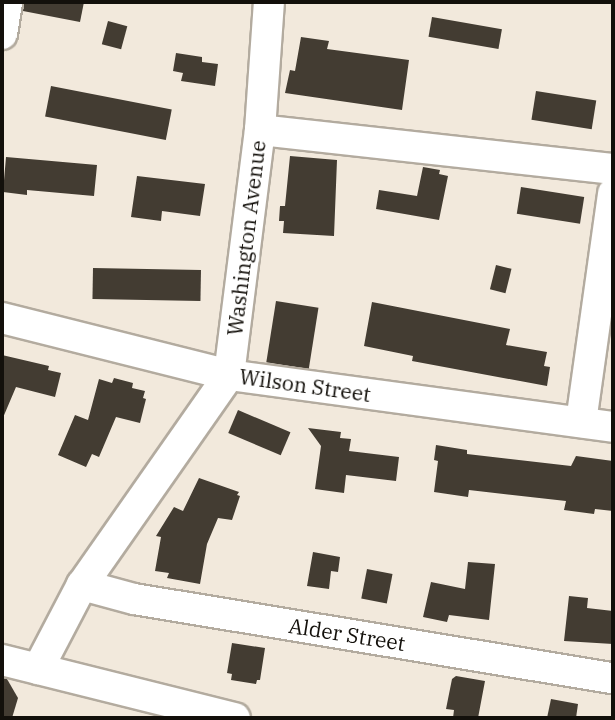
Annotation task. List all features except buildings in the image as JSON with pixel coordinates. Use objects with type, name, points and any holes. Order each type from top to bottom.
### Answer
[{"type":"street","points":[[2,34],[7,2]]},
{"type":"street","name":"Washington Avenue","points":[[38,669],[82,585],[229,375],[260,130],[269,2]]},
{"type":"street","points":[[260,130],[613,169]]},
{"type":"street","points":[[580,422],[613,193]]},
{"type":"street","name":"Wilson Street","points":[[2,318],[229,375],[613,427]]},
{"type":"street","name":"Alder Street","points":[[82,585],[134,599],[613,678]]},
{"type":"street","points":[[2,660],[235,718]]}]
